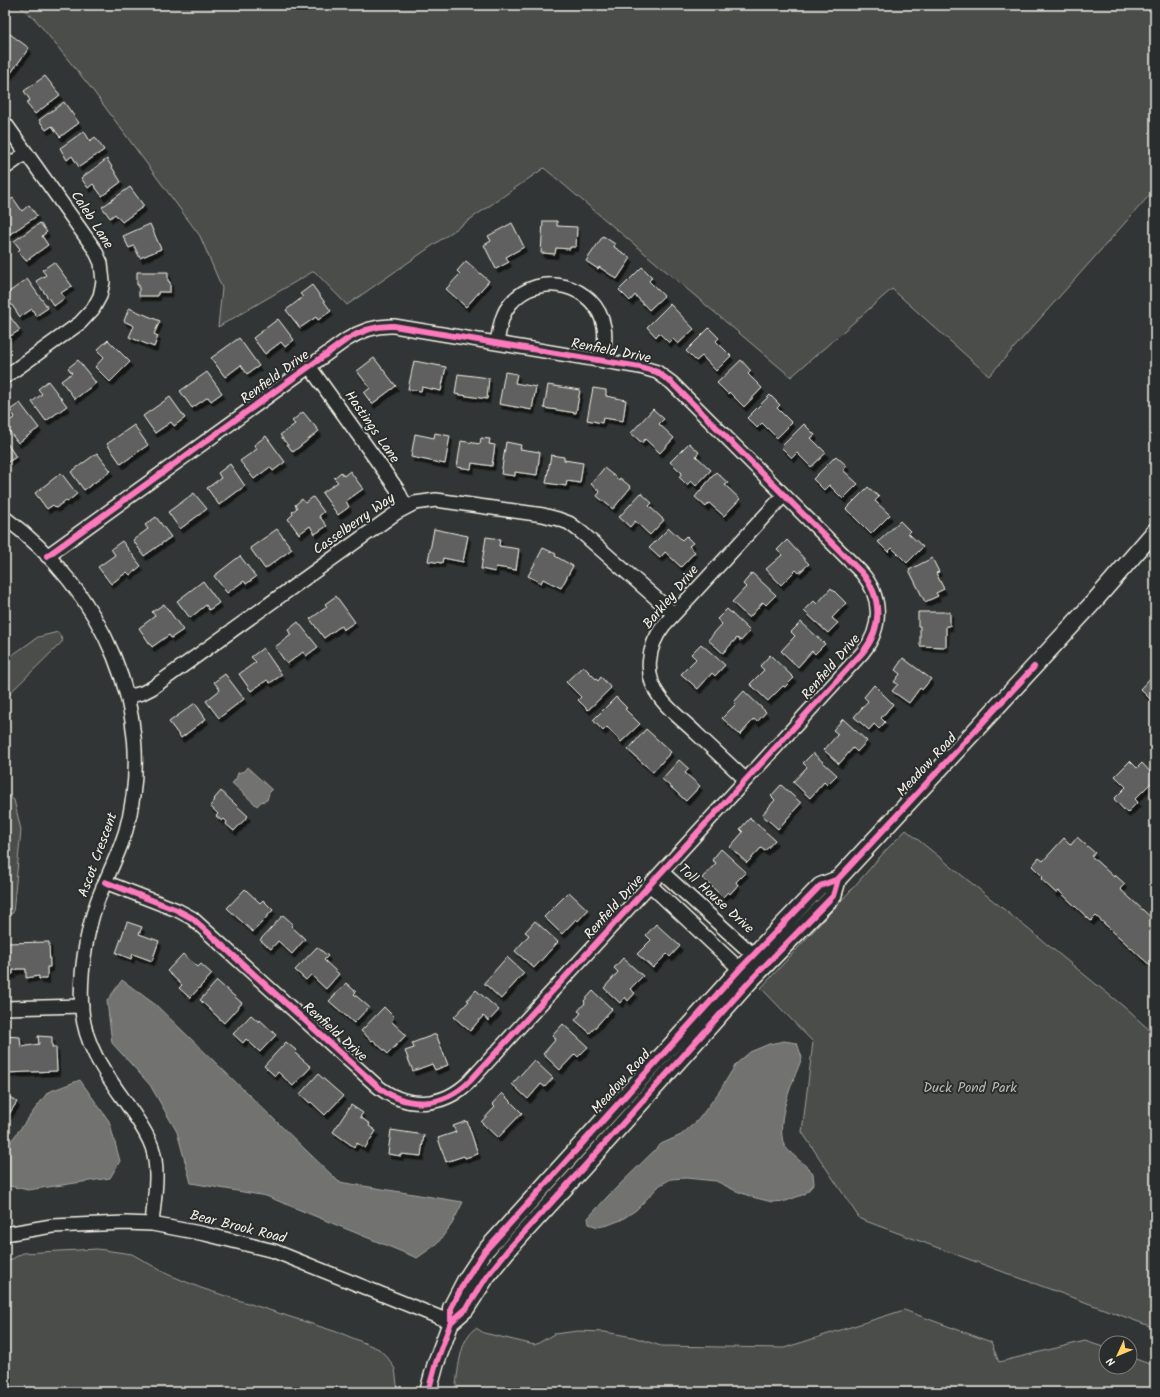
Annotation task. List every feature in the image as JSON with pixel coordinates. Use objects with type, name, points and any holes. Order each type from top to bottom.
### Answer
[{"type":"street","name":"Caleb Lane","points":[[5,123],[95,250],[101,263],[103,282],[98,300],[87,316],[5,377]]},
{"type":"street","points":[[5,168],[26,153]]},
{"type":"street","points":[[497,342],[503,316],[515,299],[523,292],[537,286],[558,284],[568,286],[582,294],[590,300],[599,313],[605,333],[602,360]]},
{"type":"street","name":"Renfield Drive","points":[[47,556],[354,335],[368,329],[384,326],[399,326],[602,360],[655,371],[667,379],[868,580],[877,602],[877,621],[874,635],[863,652],[466,1085],[447,1098],[424,1103],[401,1100],[381,1089],[190,916],[105,882]]},
{"type":"street","name":"Hastings Lane","points":[[310,366],[397,489],[406,507]]},
{"type":"street","name":"Barkley Drive","points":[[746,780],[667,706],[653,686],[649,666],[652,647],[658,633],[784,495]]},
{"type":"street","name":"Casselberry Way","points":[[128,697],[140,694],[152,688],[406,507],[424,501],[441,500],[543,515],[562,520],[584,534],[674,614]]},
{"type":"street","name":"Ascot Crescent","points":[[5,518],[47,556],[72,584],[96,619],[116,660],[128,697],[136,752],[133,797],[126,831],[96,905],[87,941],[82,977],[82,1006],[87,1036],[97,1060],[144,1130],[153,1150],[156,1167],[152,1224]]},
{"type":"street","name":"Meadow Road","points":[[428,1392],[436,1363],[451,1322],[451,1308],[465,1281],[484,1252],[745,974],[753,955],[820,886],[838,879],[1091,605],[1155,531]]},
{"type":"street","name":"Toll House Drive","points":[[662,872],[765,966]]},
{"type":"street","name":"Meadow Road","points":[[745,974],[765,966],[833,896],[838,879]]},
{"type":"street","points":[[650,885],[745,974]]},
{"type":"street","points":[[5,1008],[82,1006]]},
{"type":"street","name":"Bear Brook Road","points":[[5,1234],[59,1226],[125,1223],[152,1224],[205,1234],[274,1251],[451,1322]]},
{"type":"green space","points":[[18,5],[1155,5],[1155,189],[989,376],[892,289],[791,377],[544,168],[347,305],[314,271],[218,327],[222,288],[200,236],[91,88],[35,19]]},
{"type":"green space","points":[[58,632],[63,641],[11,692],[5,701],[5,660],[38,637]]},
{"type":"green space","points":[[5,794],[14,800],[21,830],[13,913],[5,915]]},
{"type":"green space","name":"Duck Pond Park","points":[[906,830],[1123,1006],[1155,1035],[1155,1328],[860,1219],[802,1132],[813,1042],[761,988]]},
{"type":"green space","points":[[97,1249],[132,1254],[167,1274],[201,1288],[343,1334],[379,1349],[388,1358],[395,1369],[398,1392],[5,1392],[5,1263],[23,1253]]},
{"type":"green space","points":[[904,1310],[991,1342],[999,1362],[1085,1341],[1098,1345],[1098,1375],[1138,1375],[1138,1360],[1155,1366],[1155,1392],[455,1392],[460,1357],[466,1340],[470,1333],[476,1328],[484,1333],[535,1345],[554,1334],[578,1331],[605,1332],[633,1337],[661,1346],[784,1348]]},
{"type":"shaded area","points":[[247,767],[272,790],[269,793],[267,800],[261,802],[257,806],[232,783],[236,779],[238,773],[244,771]]},
{"type":"shaded area","points":[[122,980],[156,1005],[339,1182],[463,1202],[452,1224],[437,1244],[417,1258],[266,1196],[191,1183],[177,1132],[150,1085],[112,1043],[107,1001]]},
{"type":"shaded area","points":[[784,1041],[797,1043],[802,1058],[786,1101],[783,1113],[782,1135],[784,1145],[813,1173],[814,1184],[805,1194],[786,1201],[772,1202],[752,1197],[716,1181],[686,1178],[671,1179],[660,1185],[636,1210],[621,1220],[598,1227],[589,1224],[588,1218],[608,1196],[661,1144],[681,1135],[698,1120],[719,1092],[736,1064],[750,1052],[769,1044]]},
{"type":"shaded area","points":[[80,1080],[109,1121],[120,1161],[110,1178],[28,1190],[5,1185],[5,1149],[48,1092]]},
{"type":"building","points":[[10,34],[29,48],[8,77],[5,75],[5,41]]},
{"type":"building","points":[[45,76],[60,95],[35,114],[26,103],[30,100],[24,91]]},
{"type":"building","points":[[64,102],[79,123],[60,137],[52,126],[46,130],[39,120]]},
{"type":"building","points":[[84,131],[90,141],[95,137],[104,150],[79,167],[72,156],[67,160],[60,148]]},
{"type":"building","points":[[107,159],[121,182],[102,196],[93,184],[88,188],[81,178]]},
{"type":"building","points":[[130,187],[144,206],[122,222],[115,214],[110,218],[102,207]]},
{"type":"building","points":[[13,198],[22,211],[29,205],[37,216],[10,234],[5,227],[5,204]]},
{"type":"building","points":[[543,221],[557,221],[557,226],[577,227],[576,247],[570,247],[570,249],[556,248],[555,254],[541,253]]},
{"type":"building","points":[[40,223],[47,232],[42,236],[48,245],[26,261],[18,251],[20,249],[14,241]]},
{"type":"building","points":[[512,223],[524,247],[506,257],[509,262],[496,269],[484,245],[491,241],[488,236]]},
{"type":"building","points":[[150,224],[161,249],[140,258],[134,246],[129,248],[123,236]]},
{"type":"building","points":[[603,236],[615,244],[614,247],[631,258],[617,279],[599,267],[598,269],[586,261]]},
{"type":"building","points":[[466,261],[489,281],[466,307],[446,289],[460,274],[457,271]]},
{"type":"building","points":[[54,262],[72,286],[61,293],[65,298],[54,306],[36,281],[46,275],[42,270]]},
{"type":"building","points":[[642,267],[652,277],[649,281],[664,296],[649,310],[635,295],[630,301],[619,290]]},
{"type":"building","points":[[137,272],[168,272],[170,292],[158,292],[158,296],[139,296]]},
{"type":"building","points":[[27,279],[48,308],[36,316],[32,309],[20,317],[5,295]]},
{"type":"building","points":[[312,285],[331,311],[318,320],[316,317],[300,328],[286,310],[303,297],[300,294]]},
{"type":"building","points":[[670,304],[694,329],[678,344],[673,339],[669,343],[659,333],[656,337],[647,327]]},
{"type":"building","points":[[129,308],[160,321],[154,334],[158,336],[154,347],[129,337],[134,326],[124,321]]},
{"type":"building","points":[[5,310],[20,330],[9,337],[6,334],[5,335]]},
{"type":"building","points":[[278,319],[294,340],[285,347],[281,342],[265,354],[253,338]]},
{"type":"building","points":[[709,328],[719,338],[716,341],[731,356],[716,371],[702,356],[696,361],[686,351]]},
{"type":"building","points":[[239,338],[259,366],[247,374],[241,365],[225,377],[211,358]]},
{"type":"building","points":[[108,340],[130,362],[110,382],[95,367],[104,357],[97,350]]},
{"type":"building","points":[[374,358],[396,386],[372,404],[364,393],[370,388],[357,371]]},
{"type":"building","points":[[78,360],[96,383],[75,399],[61,381],[72,373],[68,368]]},
{"type":"building","points":[[741,360],[751,371],[748,374],[762,388],[744,407],[729,392],[728,394],[717,383]]},
{"type":"building","points":[[414,361],[446,367],[441,391],[422,387],[421,391],[408,389]]},
{"type":"building","points":[[207,372],[222,393],[211,401],[208,397],[192,408],[180,391]]},
{"type":"building","points":[[505,372],[517,374],[515,383],[536,387],[532,410],[499,404]]},
{"type":"building","points":[[458,374],[489,378],[487,399],[455,394]]},
{"type":"building","points":[[48,381],[67,406],[46,421],[32,402],[42,394],[38,389]]},
{"type":"building","points":[[548,385],[580,390],[576,413],[544,408]]},
{"type":"building","points":[[593,388],[606,390],[606,396],[626,400],[623,421],[603,418],[602,423],[587,420]]},
{"type":"building","points":[[770,395],[780,405],[777,408],[792,423],[777,438],[762,423],[757,428],[747,418]]},
{"type":"building","points":[[170,397],[185,418],[174,426],[171,422],[155,433],[143,416]]},
{"type":"building","points":[[20,403],[39,428],[18,443],[5,424],[15,417],[10,410]]},
{"type":"building","points":[[653,409],[664,419],[659,424],[674,438],[660,453],[645,439],[642,443],[631,433]]},
{"type":"building","points":[[303,412],[319,431],[293,452],[280,435],[295,424],[292,421]]},
{"type":"building","points":[[804,424],[815,435],[811,438],[826,453],[811,467],[797,453],[792,458],[781,447]]},
{"type":"building","points":[[134,425],[148,445],[121,464],[107,444]]},
{"type":"building","points":[[435,433],[450,436],[445,464],[411,457],[415,434],[434,438]]},
{"type":"building","points":[[266,436],[285,462],[273,471],[270,467],[254,479],[240,461],[257,449],[254,445]]},
{"type":"building","points":[[481,438],[490,439],[489,444],[495,445],[492,466],[472,463],[471,469],[457,467],[461,441],[480,444]]},
{"type":"building","points":[[5,440],[16,457],[5,464]]},
{"type":"building","points":[[506,442],[521,445],[520,449],[540,452],[537,475],[515,472],[515,476],[501,474]]},
{"type":"building","points":[[689,443],[699,452],[696,456],[711,470],[696,486],[691,481],[687,485],[679,477],[682,473],[670,462]]},
{"type":"building","points":[[97,453],[111,471],[84,490],[71,472]]},
{"type":"building","points":[[551,455],[564,457],[564,460],[583,463],[580,483],[567,481],[566,486],[546,483]]},
{"type":"building","points":[[836,456],[847,466],[843,470],[858,484],[843,499],[829,485],[824,490],[813,479]]},
{"type":"building","points":[[230,464],[245,486],[219,505],[207,488],[221,478],[218,473]]},
{"type":"building","points":[[604,468],[631,487],[613,509],[597,496],[600,492],[591,484]]},
{"type":"building","points":[[350,471],[363,489],[346,501],[349,507],[338,515],[322,493],[338,482],[334,478],[341,472],[344,476]]},
{"type":"building","points":[[716,472],[728,483],[725,485],[740,499],[724,516],[709,503],[706,507],[695,497]]},
{"type":"building","points":[[61,473],[77,494],[56,508],[53,505],[47,509],[35,493]]},
{"type":"building","points":[[868,487],[879,497],[875,501],[890,515],[871,534],[846,509]]},
{"type":"building","points":[[194,493],[207,509],[180,529],[168,512]]},
{"type":"building","points":[[641,493],[652,503],[649,506],[664,520],[650,535],[635,521],[630,527],[619,517]]},
{"type":"building","points":[[313,497],[324,512],[319,516],[327,526],[315,534],[310,526],[299,534],[288,519],[293,514],[292,512],[297,508],[295,505],[302,499],[305,503]]},
{"type":"building","points":[[156,517],[171,537],[144,556],[133,540],[148,529],[145,525]]},
{"type":"building","points":[[900,521],[910,531],[908,533],[923,547],[907,563],[892,548],[888,552],[878,542]]},
{"type":"building","points":[[669,528],[682,540],[686,536],[693,543],[689,546],[695,552],[681,567],[665,552],[660,558],[649,548]]},
{"type":"building","points":[[277,529],[292,549],[265,569],[250,548]]},
{"type":"building","points":[[434,529],[468,536],[463,562],[443,558],[442,563],[428,561]]},
{"type":"building","points":[[486,537],[500,539],[499,546],[519,549],[516,570],[496,567],[495,572],[481,569]]},
{"type":"building","points":[[787,540],[809,564],[799,573],[796,570],[781,585],[766,569],[782,555],[777,550]]},
{"type":"building","points":[[122,541],[141,566],[130,575],[127,572],[111,584],[98,567],[115,555],[111,549]]},
{"type":"building","points":[[543,548],[556,554],[555,556],[573,566],[561,588],[543,579],[541,583],[528,576]]},
{"type":"building","points":[[240,556],[256,577],[246,584],[244,581],[227,593],[214,576]]},
{"type":"building","points":[[932,558],[939,572],[936,573],[944,589],[936,593],[938,596],[925,602],[909,570]]},
{"type":"building","points":[[752,573],[776,595],[766,605],[763,602],[749,618],[732,602],[746,587],[743,584]]},
{"type":"building","points":[[203,581],[219,603],[209,610],[206,605],[190,618],[177,601]]},
{"type":"building","points":[[831,588],[846,603],[832,618],[838,623],[828,633],[804,611],[814,601],[817,604]]},
{"type":"building","points":[[336,596],[355,622],[343,630],[341,626],[324,638],[310,619],[327,607],[325,604]]},
{"type":"building","points":[[164,604],[183,630],[171,638],[169,635],[152,647],[139,628],[155,616],[152,612]]},
{"type":"building","points":[[727,609],[750,631],[741,641],[737,638],[723,653],[708,640],[722,624],[717,619]]},
{"type":"building","points":[[918,612],[950,612],[950,626],[946,626],[946,647],[920,646]]},
{"type":"building","points":[[298,622],[318,647],[306,656],[303,652],[287,664],[275,647],[291,635],[288,630]]},
{"type":"building","points":[[801,622],[825,644],[815,654],[812,651],[798,667],[781,651],[795,636],[791,632]]},
{"type":"building","points":[[701,644],[725,665],[715,676],[712,673],[698,689],[681,674],[696,659],[691,654]]},
{"type":"building","points":[[263,648],[282,675],[270,683],[267,680],[251,691],[239,674],[256,662],[251,657]]},
{"type":"building","points":[[770,655],[794,678],[785,687],[783,686],[768,701],[750,684],[764,670],[760,666]]},
{"type":"building","points":[[903,658],[931,679],[922,690],[920,688],[909,703],[892,691],[898,684],[894,682],[900,674],[895,670]]},
{"type":"building","points":[[583,666],[598,681],[601,677],[611,688],[588,710],[578,700],[581,697],[566,682]]},
{"type":"building","points":[[1155,673],[1155,702],[1154,703],[1140,689]]},
{"type":"building","points":[[225,674],[244,699],[219,718],[206,701],[220,690],[214,682]]},
{"type":"building","points":[[874,685],[893,704],[881,718],[885,722],[879,729],[874,724],[869,730],[854,717],[868,701],[864,697]]},
{"type":"building","points":[[744,691],[766,712],[757,722],[754,719],[740,735],[722,718],[736,704],[734,702]]},
{"type":"building","points":[[616,697],[627,708],[625,709],[640,724],[621,742],[607,727],[603,731],[593,720]]},
{"type":"building","points":[[195,703],[206,719],[181,738],[169,722]]},
{"type":"building","points":[[843,719],[867,741],[857,752],[853,748],[839,764],[824,750],[838,734],[833,730]]},
{"type":"building","points":[[646,729],[671,752],[653,772],[628,750]]},
{"type":"building","points":[[813,753],[837,775],[827,785],[824,782],[810,798],[793,782],[807,767],[803,763]]},
{"type":"building","points":[[679,760],[689,769],[685,773],[700,786],[686,801],[662,779]]},
{"type":"building","points":[[1130,761],[1137,768],[1142,763],[1155,777],[1155,779],[1135,799],[1138,802],[1127,813],[1114,799],[1126,787],[1115,776]]},
{"type":"building","points":[[781,785],[801,803],[778,829],[762,815],[775,800],[771,796]]},
{"type":"building","points":[[221,791],[248,816],[234,831],[226,824],[227,822],[224,819],[222,821],[216,816],[218,814],[210,806]]},
{"type":"building","points":[[750,818],[775,840],[765,851],[761,848],[747,863],[730,847],[743,832],[740,829]]},
{"type":"building","points":[[1077,837],[1095,853],[1091,856],[1114,877],[1115,875],[1125,884],[1120,889],[1155,921],[1155,970],[1096,916],[1091,921],[1059,891],[1056,893],[1041,879],[1043,877],[1032,866],[1039,858],[1043,861],[1064,838],[1071,845]]},
{"type":"building","points":[[721,849],[746,872],[736,882],[738,885],[730,894],[728,892],[723,897],[702,878],[716,863],[712,860]]},
{"type":"building","points":[[245,889],[260,903],[263,900],[273,910],[253,932],[227,908]]},
{"type":"building","points":[[569,892],[588,910],[578,921],[576,919],[562,934],[544,917]]},
{"type":"building","points":[[283,915],[293,924],[291,926],[305,939],[292,954],[278,941],[271,949],[260,940]]},
{"type":"building","points":[[535,921],[558,942],[534,968],[515,951],[529,935],[525,932]]},
{"type":"building","points":[[127,922],[142,927],[139,934],[159,941],[152,961],[133,954],[131,959],[116,953]]},
{"type":"building","points":[[656,924],[680,946],[670,957],[667,954],[653,968],[637,954],[651,940],[646,935]]},
{"type":"building","points":[[49,942],[50,967],[47,967],[47,979],[39,979],[39,976],[26,978],[26,969],[17,969],[13,970],[13,974],[7,974],[7,979],[5,979],[5,943]]},
{"type":"building","points":[[317,947],[328,956],[324,960],[339,974],[326,989],[311,975],[306,980],[295,970]]},
{"type":"building","points":[[183,954],[198,967],[201,964],[212,974],[190,998],[179,988],[182,985],[167,971]]},
{"type":"building","points":[[507,957],[524,973],[501,999],[484,983]]},
{"type":"building","points":[[623,958],[643,976],[630,989],[635,993],[628,1001],[625,997],[620,1003],[604,988],[618,972],[614,968]]},
{"type":"building","points":[[217,981],[242,1003],[224,1023],[200,1000]]},
{"type":"building","points":[[346,983],[356,992],[354,994],[369,1007],[354,1023],[329,1001]]},
{"type":"building","points":[[476,990],[499,1010],[489,1021],[483,1016],[470,1031],[454,1017],[469,1001],[467,1000]]},
{"type":"building","points":[[593,991],[612,1009],[590,1033],[575,1020],[581,1013],[578,1011],[585,1003],[584,1001]]},
{"type":"building","points":[[384,1007],[394,1017],[391,1021],[406,1035],[388,1054],[361,1031]]},
{"type":"building","points":[[251,1015],[259,1022],[260,1020],[276,1035],[260,1052],[246,1039],[243,1043],[233,1034]]},
{"type":"building","points":[[563,1024],[588,1047],[578,1057],[575,1054],[560,1070],[543,1054],[556,1039],[552,1036]]},
{"type":"building","points":[[436,1034],[448,1065],[435,1070],[432,1064],[413,1071],[405,1051],[414,1048],[412,1043]]},
{"type":"building","points":[[5,1036],[20,1037],[21,1047],[39,1044],[38,1036],[52,1037],[52,1047],[56,1047],[57,1071],[5,1073]]},
{"type":"building","points":[[286,1042],[297,1051],[295,1053],[311,1067],[293,1086],[278,1072],[275,1076],[264,1066]]},
{"type":"building","points":[[534,1060],[553,1078],[545,1087],[541,1084],[528,1099],[512,1084]]},
{"type":"building","points":[[318,1074],[343,1096],[325,1115],[300,1094]]},
{"type":"building","points":[[502,1093],[522,1113],[498,1138],[481,1122],[495,1107],[492,1104]]},
{"type":"building","points":[[5,1094],[17,1102],[5,1120]]},
{"type":"building","points":[[351,1105],[363,1113],[360,1117],[370,1124],[369,1126],[376,1131],[365,1148],[357,1143],[354,1147],[333,1132]]},
{"type":"building","points":[[467,1121],[478,1154],[465,1158],[464,1156],[446,1162],[438,1138],[456,1132],[453,1126]]},
{"type":"building","points":[[391,1130],[424,1135],[421,1156],[401,1154],[401,1156],[388,1154]]},
{"type":"cycle path","points":[[47,556],[346,340],[368,329],[381,326],[394,326],[640,367],[657,372],[672,383],[861,572],[868,581],[876,601],[877,622],[870,642],[863,652],[470,1081],[448,1097],[436,1101],[412,1102],[400,1099],[388,1093],[376,1085],[192,918],[177,910],[105,882]]},
{"type":"cycle path","points":[[451,1322],[466,1309],[487,1276],[507,1251],[751,980],[833,896],[838,879],[1034,667]]},
{"type":"cycle path","points":[[428,1392],[436,1363],[451,1322],[451,1308],[465,1281],[484,1252],[740,969],[820,886],[838,879]]}]
